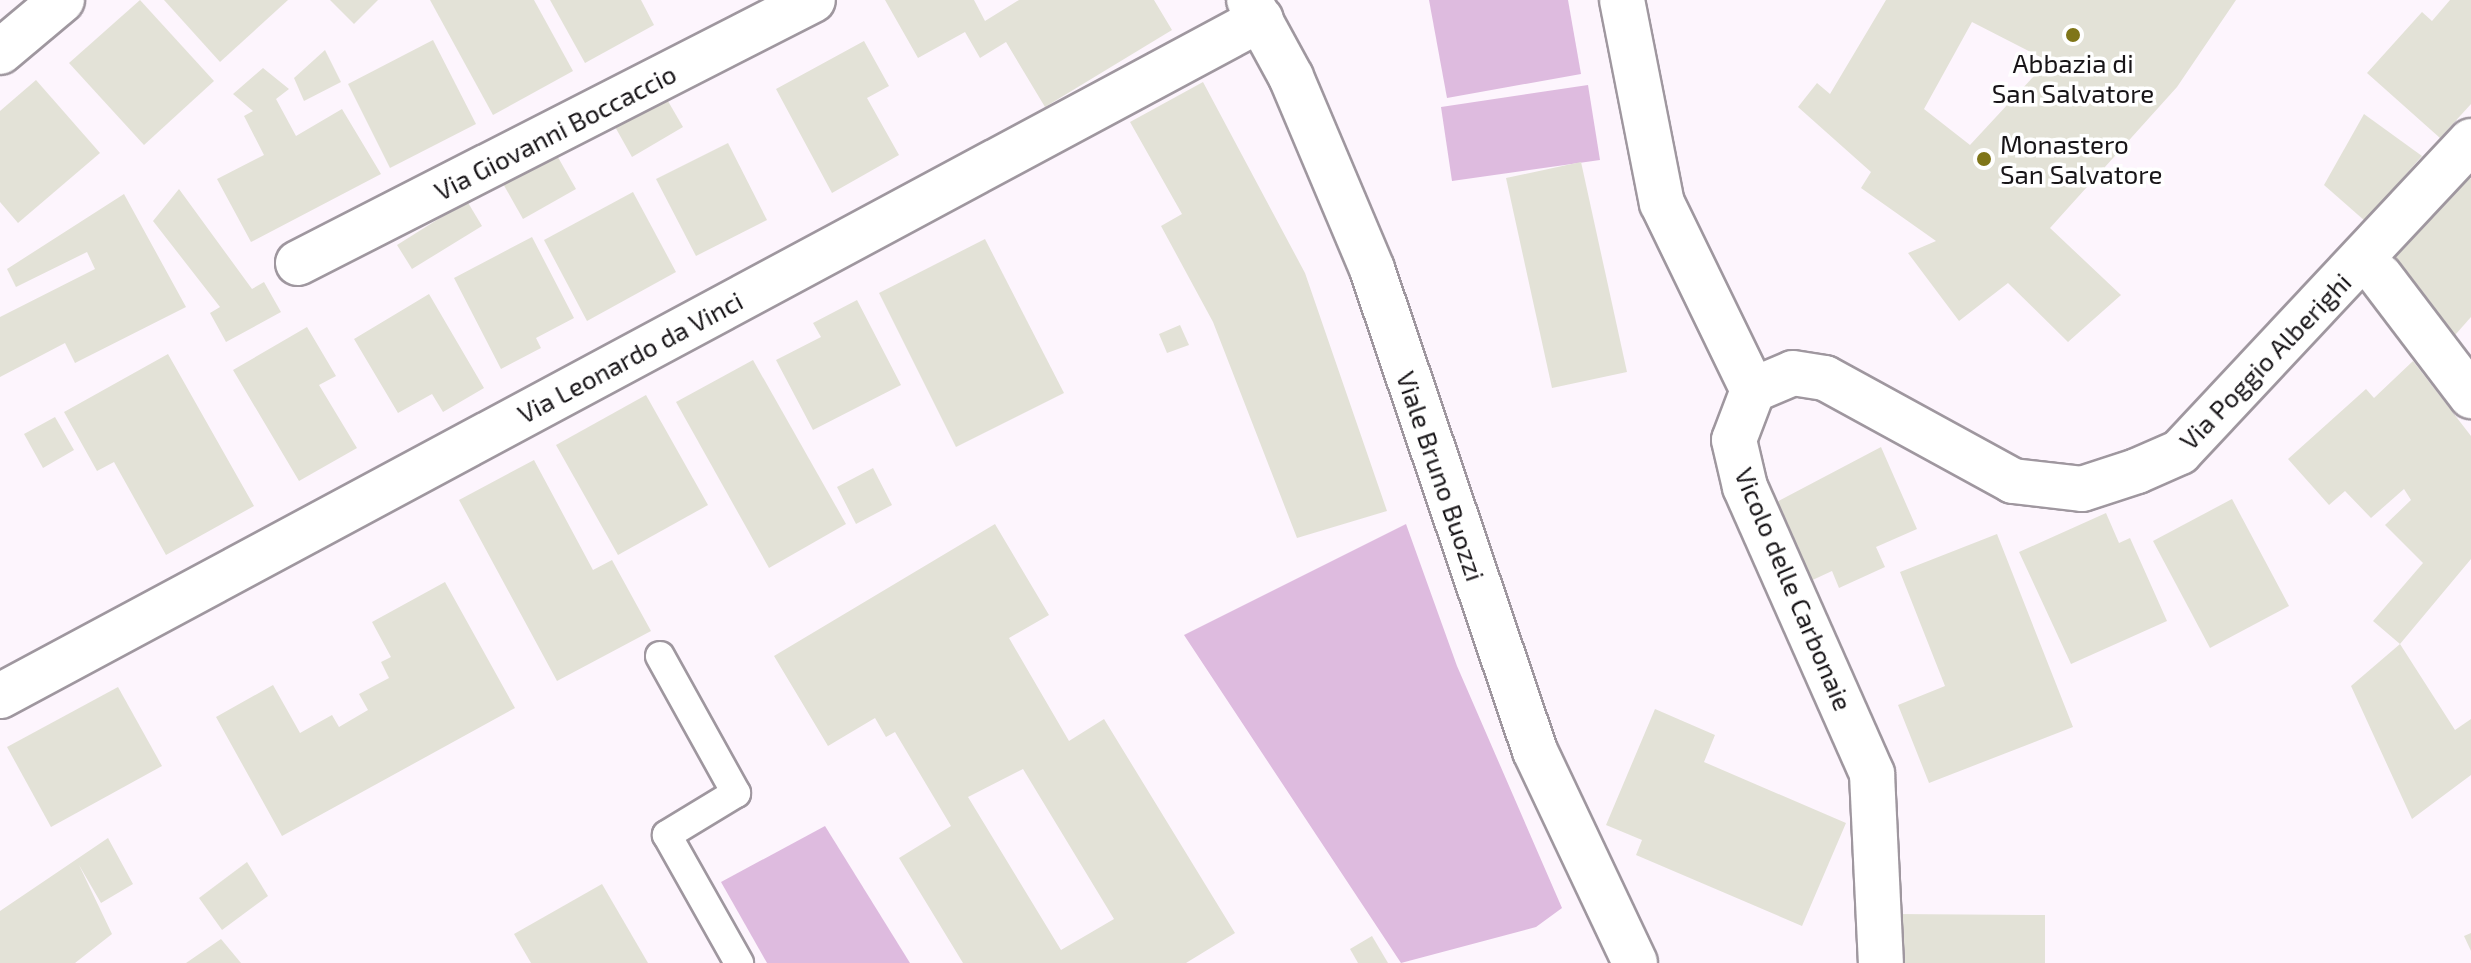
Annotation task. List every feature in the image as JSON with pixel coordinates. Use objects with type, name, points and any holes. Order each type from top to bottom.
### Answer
[{"type":"street","points":[[0,52],[62,0]]},
{"type":"street","name":"Via Giovanni Boccaccio","points":[[298,263],[813,0]]},
{"type":"street","points":[[1622,0],[1662,203],[1753,390]]},
{"type":"street","name":"Via Leonardo da Vinci","points":[[0,696],[1255,10]]},
{"type":"street","name":"Viale Bruno Buozzi","points":[[1255,10],[1372,269],[1535,751],[1632,960]]},
{"type":"street","name":"Via Poggio Alberighi","points":[[1753,390],[1793,373],[1825,378],[2013,481],[2082,489],[2137,471],[2180,452],[2471,141]]},
{"type":"street","points":[[2380,276],[2471,396]]},
{"type":"street","name":"Vicolo delle Carbonaie","points":[[1753,390],[1734,440],[1745,487],[1872,774],[1881,963]]},
{"type":"lane","points":[[660,656],[736,793],[667,835],[739,963]]},
{"type":"shaded area","points":[[1429,0],[1568,0],[1581,74],[1447,98]]},
{"type":"shaded area","points":[[1588,85],[1600,160],[1452,181],[1441,107]]},
{"type":"shaded area","points":[[1406,524],[1457,666],[1562,908],[1536,927],[1401,963],[1184,635]]},
{"type":"shaded area","points":[[825,826],[910,963],[767,963],[721,882]]},
{"type":"building","points":[[140,0],[214,81],[144,145],[69,63]]},
{"type":"building","points":[[164,0],[288,0],[220,62]]},
{"type":"building","points":[[330,0],[378,0],[354,24]]},
{"type":"building","points":[[430,0],[534,0],[573,71],[493,115]]},
{"type":"building","points":[[550,0],[641,0],[654,25],[585,63]]},
{"type":"building","points":[[885,0],[974,0],[985,21],[1019,0],[1154,0],[1172,30],[1045,107],[1006,42],[980,58],[965,32],[918,58]]},
{"type":"building","name":"Monastero San Salvatore","points":[[1886,0],[2236,0],[2177,87],[2050,228],[2121,295],[2068,342],[2008,283],[1959,321],[1908,253],[1936,241],[1861,188],[1871,172],[1798,107],[1817,83],[1830,94]],"holes":[[[1972,22],[2048,61],[1970,145],[1924,109]]]},
{"type":"building","points":[[2450,0],[2471,0],[2471,104],[2440,138],[2367,73],[2422,12],[2432,21]]},
{"type":"building","points":[[433,40],[476,124],[390,168],[348,84]]},
{"type":"building","points":[[864,41],[889,86],[867,98],[899,155],[832,193],[776,89]]},
{"type":"building","points":[[325,50],[341,82],[304,101],[294,78]]},
{"type":"building","points":[[263,68],[289,89],[276,99],[296,136],[342,109],[381,174],[251,242],[217,179],[264,155],[244,116],[253,111],[233,94]]},
{"type":"building","points":[[36,80],[100,153],[18,223],[0,202],[0,111]]},
{"type":"building","points":[[1203,82],[1305,273],[1387,511],[1297,538],[1213,322],[1161,226],[1182,214],[1130,122]]},
{"type":"building","points":[[665,96],[683,127],[632,157],[614,125]]},
{"type":"building","points":[[2364,114],[2422,156],[2365,221],[2324,185]]},
{"type":"building","points":[[728,143],[767,220],[696,256],[656,179]]},
{"type":"building","points":[[555,152],[576,189],[523,219],[502,182]]},
{"type":"building","points":[[1581,162],[1627,372],[1552,388],[1506,178]]},
{"type":"building","points":[[2459,168],[2471,179],[2471,317],[2440,352],[2370,264]]},
{"type":"building","points":[[179,189],[252,289],[264,282],[281,312],[226,342],[210,313],[220,307],[153,221]]},
{"type":"building","points":[[633,192],[676,272],[587,321],[544,240]]},
{"type":"building","points":[[124,194],[186,307],[75,363],[65,343],[0,377],[0,317],[95,269],[87,252],[16,287],[7,269]]},
{"type":"building","points":[[467,201],[482,226],[412,269],[397,245]]},
{"type":"building","points":[[532,237],[574,318],[536,338],[541,348],[501,369],[454,278]]},
{"type":"building","points":[[985,239],[1064,393],[956,447],[879,293]]},
{"type":"building","points":[[429,294],[484,388],[443,412],[432,394],[398,413],[354,339]]},
{"type":"building","points":[[857,300],[901,385],[813,430],[776,360],[821,337],[813,323]]},
{"type":"building","points":[[1180,325],[1189,345],[1167,353],[1159,334]]},
{"type":"building","points":[[307,327],[336,376],[319,385],[357,448],[299,481],[233,370]]},
{"type":"building","points":[[168,354],[254,506],[166,555],[114,462],[97,471],[64,412]]},
{"type":"building","points":[[753,360],[846,524],[769,568],[676,402]]},
{"type":"building","points":[[2413,361],[2471,436],[2471,559],[2400,644],[2373,621],[2423,563],[2385,525],[2411,500],[2404,489],[2371,518],[2345,491],[2329,505],[2288,459],[2366,389],[2374,398]]},
{"type":"building","points":[[646,395],[708,505],[618,555],[556,445]]},
{"type":"building","points":[[55,417],[74,450],[43,468],[24,434]]},
{"type":"building","points":[[1881,447],[1917,529],[1876,547],[1885,567],[1839,588],[1832,571],[1804,584],[1769,506]]},
{"type":"building","points":[[534,460],[593,570],[612,560],[651,631],[557,681],[459,500]]},
{"type":"building","points":[[873,468],[892,505],[856,524],[837,487]]},
{"type":"building","points":[[2232,499],[2289,606],[2210,648],[2153,541]]},
{"type":"building","points":[[2106,513],[2119,543],[2130,538],[2167,621],[2071,664],[2019,552]]},
{"type":"building","points":[[995,524],[1049,615],[1009,638],[1069,741],[1104,719],[1235,933],[1186,963],[963,963],[899,858],[951,826],[895,732],[886,737],[875,718],[828,746],[774,656]],"holes":[[[1023,769],[1114,919],[1061,950],[968,797]]]},
{"type":"building","points":[[1997,534],[2073,727],[1929,783],[1898,705],[1945,686],[1900,572]]},
{"type":"building","points":[[445,582],[515,708],[282,836],[216,717],[273,685],[300,733],[332,715],[339,727],[368,710],[359,694],[389,678],[381,662],[391,657],[372,622]]},
{"type":"building","points":[[2400,644],[2455,730],[2471,719],[2471,775],[2412,819],[2351,686]]},
{"type":"building","points":[[118,687],[162,766],[51,827],[7,747]]},
{"type":"building","points":[[1655,709],[1715,735],[1704,762],[1846,823],[1802,926],[1636,855],[1642,840],[1606,825]]},
{"type":"building","points":[[108,838],[133,884],[101,903],[79,865],[112,934],[75,963],[0,963],[0,911]]},
{"type":"building","points":[[247,862],[268,896],[222,930],[199,898]]},
{"type":"building","points":[[602,884],[648,963],[531,963],[514,934]]},
{"type":"building","points":[[1894,914],[2045,915],[2045,963],[1893,963]]},
{"type":"building","points":[[2471,933],[2471,951],[2464,936]]},
{"type":"building","points":[[1372,936],[1388,963],[1358,963],[1350,949]]},
{"type":"building","points":[[221,939],[241,963],[186,963]]},
{"type":"place","name":"Abbazia di San Salvatore","points":[[2073,35]]},
{"type":"place","name":"Monastero San Salvatore","points":[[1984,159]]}]
